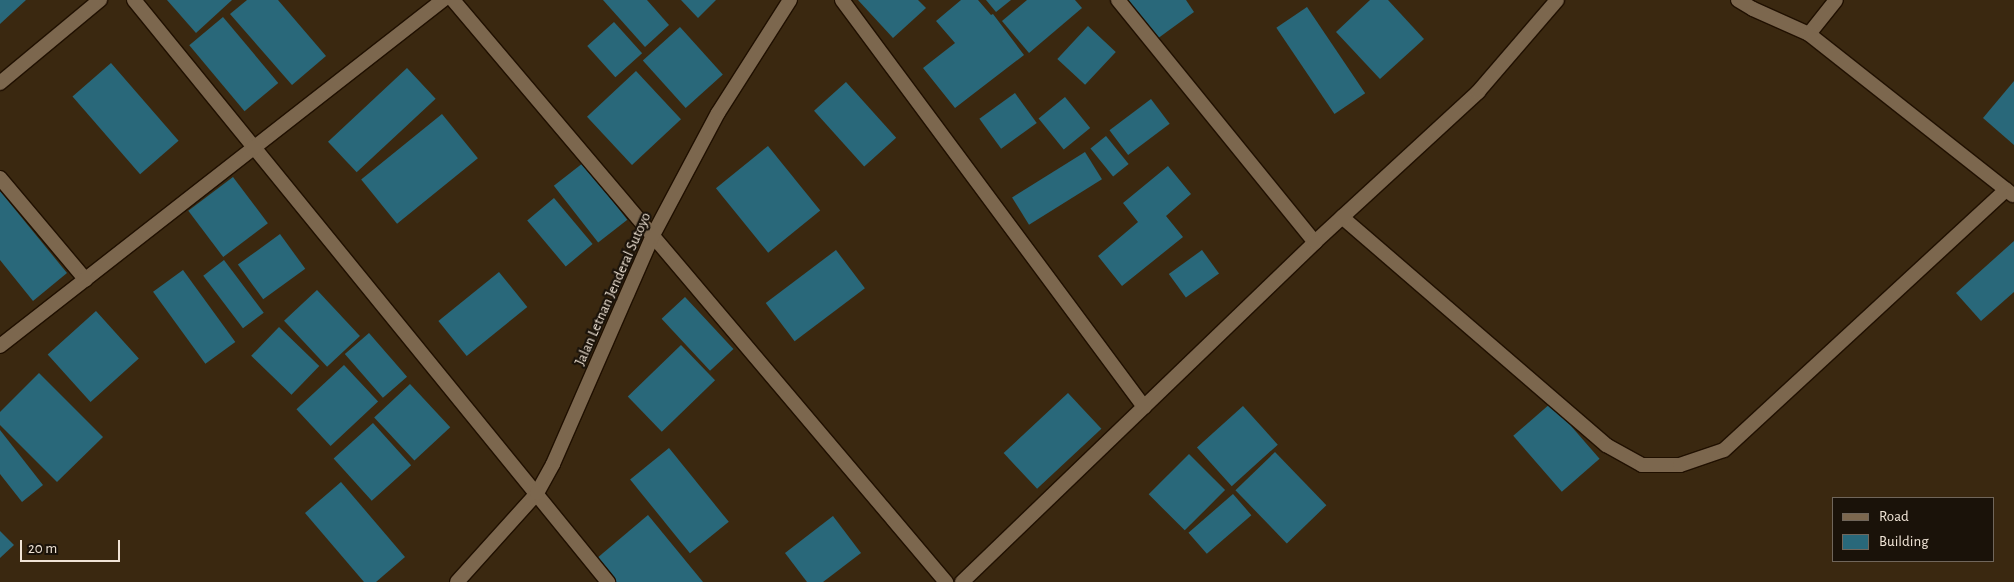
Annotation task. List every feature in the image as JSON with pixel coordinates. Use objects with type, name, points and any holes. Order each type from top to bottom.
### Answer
[{"type":"street","points":[[0,83],[100,0]]},
{"type":"street","points":[[134,0],[608,582]]},
{"type":"street","points":[[0,346],[443,0]]},
{"type":"street","points":[[453,0],[946,582]]},
{"type":"street","name":"Jalan Letnan Jenderal Sutoyo","points":[[457,582],[537,493],[553,464],[652,237],[718,113],[790,0]]},
{"type":"street","points":[[842,0],[1144,407]]},
{"type":"street","points":[[1118,0],[1315,242]]},
{"type":"street","points":[[962,582],[1315,242],[1478,92],[1557,0]]},
{"type":"street","points":[[1342,217],[1606,445],[1642,465],[1680,465],[1724,450],[2010,193],[1809,34],[1753,9],[1738,0]]},
{"type":"street","points":[[1809,34],[1836,0]]},
{"type":"street","points":[[0,178],[86,280]]},
{"type":"building","points":[[0,0],[26,0],[0,24]]},
{"type":"building","points":[[167,0],[232,0],[196,33]]},
{"type":"building","points":[[247,0],[278,0],[326,56],[292,85],[230,14]]},
{"type":"building","points":[[603,0],[647,0],[669,25],[645,47]]},
{"type":"building","points":[[681,0],[716,0],[698,18]]},
{"type":"building","points":[[858,0],[918,0],[926,8],[893,38]]},
{"type":"building","points":[[961,0],[978,0],[991,15],[993,14],[1024,55],[955,108],[923,68],[955,43],[936,21]]},
{"type":"building","points":[[986,0],[1011,0],[996,12]]},
{"type":"building","points":[[1027,0],[1075,0],[1082,8],[1029,53],[1002,21]]},
{"type":"building","points":[[1128,0],[1186,0],[1194,12],[1157,39]]},
{"type":"building","points":[[1370,0],[1388,0],[1424,39],[1380,79],[1336,32]]},
{"type":"building","points":[[1307,7],[1365,93],[1334,114],[1276,28]]},
{"type":"building","points":[[223,17],[278,83],[245,111],[189,45]]},
{"type":"building","points":[[614,22],[642,53],[615,77],[587,46]]},
{"type":"building","points":[[1088,26],[1116,52],[1085,85],[1057,59]]},
{"type":"building","points":[[680,27],[723,75],[686,108],[643,60]]},
{"type":"building","points":[[111,63],[179,141],[140,174],[73,96]]},
{"type":"building","points":[[407,68],[436,99],[357,172],[328,142]]},
{"type":"building","points":[[636,71],[681,119],[632,165],[587,117]]},
{"type":"building","points":[[2014,81],[2014,145],[1983,118]]},
{"type":"building","points":[[846,82],[896,138],[864,167],[814,111]]},
{"type":"building","points":[[1015,93],[1037,123],[1001,149],[979,119]]},
{"type":"building","points":[[1065,97],[1090,128],[1064,149],[1039,118]]},
{"type":"building","points":[[1151,99],[1170,124],[1128,155],[1109,130]]},
{"type":"building","points":[[442,114],[478,158],[397,224],[361,179]]},
{"type":"building","points":[[1106,136],[1129,164],[1113,177],[1090,149]]},
{"type":"building","points":[[768,146],[820,211],[768,253],[716,188]]},
{"type":"building","points":[[1085,152],[1102,179],[1029,225],[1012,198]]},
{"type":"building","points":[[583,163],[627,220],[598,243],[554,186]]},
{"type":"building","points":[[1168,166],[1191,194],[1166,216],[1183,237],[1122,286],[1098,256],[1138,222],[1123,203]]},
{"type":"building","points":[[233,177],[268,223],[223,257],[188,211]]},
{"type":"building","points":[[0,191],[67,273],[33,301],[0,260]]},
{"type":"building","points":[[554,198],[593,244],[566,266],[527,220]]},
{"type":"building","points":[[280,234],[305,269],[263,299],[238,265]]},
{"type":"building","points":[[2014,241],[2014,292],[1981,321],[1956,293]]},
{"type":"building","points":[[836,250],[865,288],[795,341],[766,303]]},
{"type":"building","points":[[1202,250],[1219,273],[1186,298],[1169,274]]},
{"type":"building","points":[[224,260],[264,313],[243,328],[203,276]]},
{"type":"building","points":[[183,270],[235,342],[205,364],[153,292]]},
{"type":"building","points":[[499,272],[527,307],[467,356],[438,321]]},
{"type":"building","points":[[317,290],[360,336],[327,367],[284,321]]},
{"type":"building","points":[[685,297],[733,349],[710,371],[662,319]]},
{"type":"building","points":[[96,311],[139,359],[91,402],[48,354]]},
{"type":"building","points":[[279,327],[319,366],[291,395],[251,356]]},
{"type":"building","points":[[369,333],[407,377],[383,398],[345,354]]},
{"type":"building","points":[[681,345],[715,380],[662,432],[628,396]]},
{"type":"building","points":[[344,365],[378,402],[331,446],[296,409]]},
{"type":"building","points":[[39,373],[103,437],[57,482],[0,425],[0,412]]},
{"type":"building","points":[[410,384],[450,427],[414,461],[374,417]]},
{"type":"building","points":[[1068,393],[1101,429],[1037,489],[1004,453]]},
{"type":"building","points":[[1551,403],[1600,459],[1562,492],[1513,436]]},
{"type":"building","points":[[1243,406],[1278,445],[1232,486],[1197,447]]},
{"type":"building","points":[[373,423],[411,465],[372,501],[334,458]]},
{"type":"building","points":[[0,430],[43,485],[22,502],[0,474]]},
{"type":"building","points":[[669,448],[729,522],[690,553],[630,479]]},
{"type":"building","points":[[1275,452],[1326,505],[1287,543],[1235,490]]},
{"type":"building","points":[[1189,454],[1225,490],[1185,530],[1149,494]]},
{"type":"building","points":[[341,482],[405,557],[376,582],[364,582],[305,513]]},
{"type":"building","points":[[1233,494],[1251,515],[1207,554],[1188,533]]},
{"type":"building","points":[[648,515],[703,582],[615,582],[596,559]]},
{"type":"building","points":[[833,516],[861,553],[823,582],[807,582],[785,553]]},
{"type":"building","points":[[0,531],[14,545],[0,558]]}]
